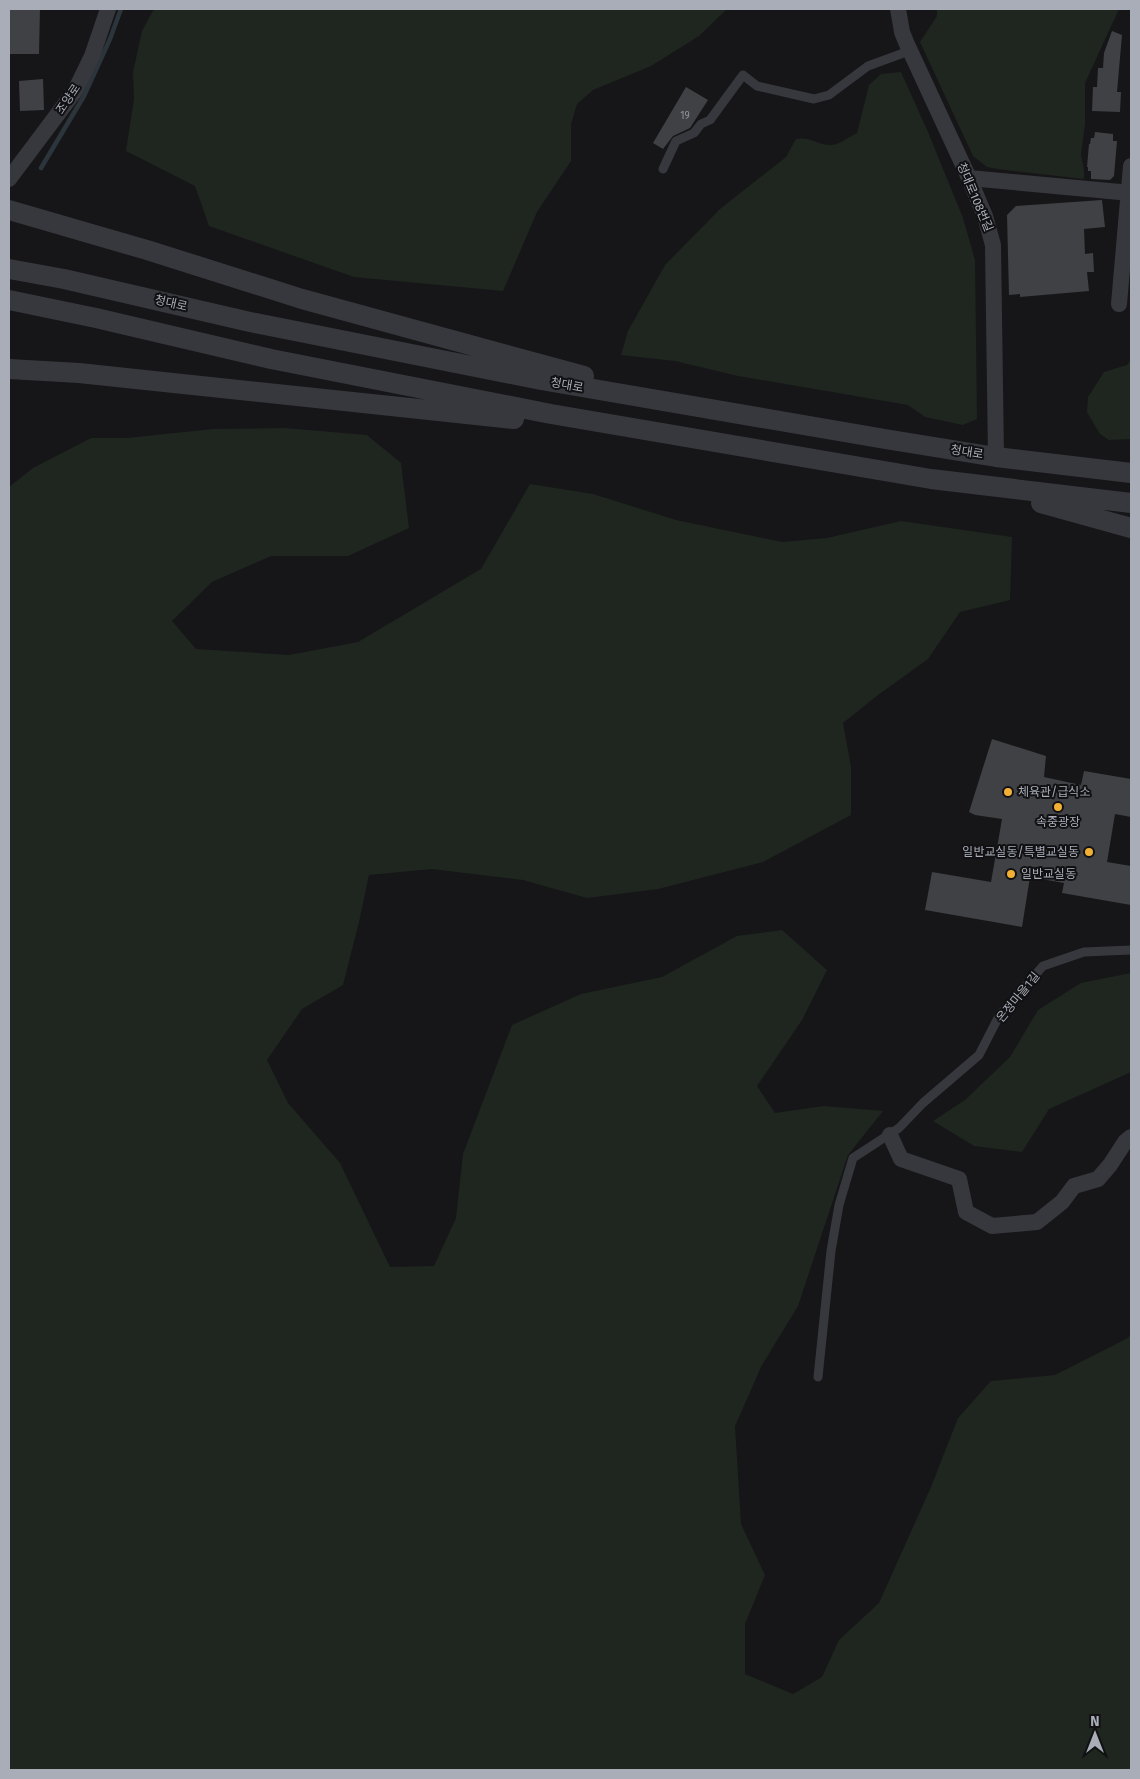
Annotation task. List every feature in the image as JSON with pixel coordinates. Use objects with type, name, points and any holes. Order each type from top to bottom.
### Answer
[{"type":"street","name":"조양로","points":[[9,179],[80,83],[92,56],[108,9]]},
{"type":"street","name":"청대로108번길","points":[[898,9],[902,32],[969,178],[991,235],[994,254],[996,457]]},
{"type":"street","points":[[1119,304],[1126,287],[1131,166]]},
{"type":"street","points":[[969,178],[1130,192]]},
{"type":"street","points":[[9,210],[147,250],[302,299],[690,405]]},
{"type":"street","name":"청대로","points":[[11,269],[64,279],[250,322],[575,386],[885,440],[996,457],[1131,472]]},
{"type":"street","points":[[10,300],[299,365],[551,414],[969,484],[1131,503]]},
{"type":"street","points":[[9,369],[79,373],[679,436]]},
{"type":"street","points":[[969,484],[1131,528]]},
{"type":"street","points":[[890,1135],[901,1159],[959,1178],[966,1212],[992,1226],[1038,1222],[1062,1202],[1074,1186],[1098,1179],[1125,1142],[1131,1137]]},
{"type":"lane","points":[[663,169],[676,141],[694,133],[701,124],[710,120],[743,75],[757,86],[814,100],[829,95],[868,66],[910,51]]},
{"type":"lane","name":"온정마을1길","points":[[818,1377],[831,1250],[839,1205],[853,1158],[900,1128],[923,1102],[979,1055],[999,1016],[1043,966],[1084,952],[1131,950]]},
{"type":"shaded area","points":[[154,9],[727,9],[699,36],[651,66],[593,90],[577,104],[571,124],[571,161],[537,212],[503,291],[354,277],[209,226],[195,186],[126,151],[134,99],[133,72],[142,31]]},
{"type":"shaded area","points":[[937,9],[1119,9],[1085,83],[1085,124],[1081,154],[1084,179],[987,167],[973,156],[920,42],[937,16]]},
{"type":"shaded area","points":[[901,72],[963,218],[975,260],[977,419],[963,425],[925,417],[908,405],[738,376],[675,361],[621,355],[628,331],[665,265],[720,209],[786,157],[796,139],[801,138],[827,145],[835,145],[857,133],[869,85],[881,74]]},
{"type":"shaded area","points":[[1131,359],[1131,439],[1109,440],[1100,434],[1087,412],[1088,397],[1104,372],[1127,365]]},
{"type":"shaded area","points":[[285,428],[367,435],[401,463],[409,528],[348,556],[271,556],[212,582],[172,621],[196,649],[289,655],[358,642],[481,569],[530,484],[593,494],[676,520],[782,542],[827,538],[901,521],[1012,537],[1010,600],[960,612],[928,659],[843,723],[851,767],[851,815],[763,862],[658,889],[587,898],[523,880],[432,869],[369,875],[343,985],[302,1009],[267,1060],[288,1103],[340,1163],[390,1267],[434,1266],[456,1218],[463,1154],[512,1025],[581,994],[662,977],[737,936],[782,930],[827,970],[802,1020],[757,1086],[775,1113],[824,1106],[883,1111],[848,1155],[798,1306],[762,1365],[735,1426],[741,1524],[765,1575],[745,1624],[745,1674],[793,1694],[822,1677],[839,1640],[879,1603],[931,1487],[958,1418],[991,1381],[1055,1375],[1128,1338],[1131,1333],[1131,1770],[9,1770],[9,487],[33,468],[91,438],[127,438],[213,429]]},
{"type":"shaded area","points":[[1131,973],[1131,1072],[1049,1109],[1022,1152],[974,1146],[933,1121],[965,1100],[1010,1057],[1038,1010],[1081,983]]},
{"type":"building","points":[[9,9],[40,9],[39,54],[9,54]]},
{"type":"building","points":[[1112,31],[1122,35],[1117,92],[1121,92],[1120,112],[1092,111],[1093,87],[1097,87],[1098,68],[1103,68],[1104,53]]},
{"type":"building","points":[[43,79],[44,110],[20,111],[19,81]]},
{"type":"building","points":[[686,87],[708,100],[690,128],[673,136],[663,149],[653,143]]},
{"type":"building","points":[[1095,132],[1113,134],[1113,141],[1117,141],[1114,176],[1110,180],[1091,179],[1091,171],[1088,171],[1089,144],[1091,138],[1094,138]]},
{"type":"building","points":[[1102,200],[1105,227],[1084,229],[1085,254],[1093,253],[1094,272],[1087,272],[1089,291],[1020,297],[1020,294],[1009,295],[1007,215],[1016,206]]},
{"type":"building","points":[[992,739],[1046,756],[1044,777],[1081,785],[1084,771],[1131,779],[1131,817],[1115,814],[1107,862],[1131,866],[1131,905],[1062,893],[1064,883],[1030,877],[1022,927],[925,910],[932,872],[991,882],[1002,819],[975,815],[969,812]]},
{"type":"waterway","points":[[41,168],[84,96],[110,39],[121,9]]},
{"type":"place","name":"체육관/급식소","points":[[1008,792]]},
{"type":"place","name":"속중광장","points":[[1058,807]]},
{"type":"place","name":"일반교실동/특별교실동","points":[[1089,852]]},
{"type":"place","name":"일반교실동","points":[[1011,874]]}]
